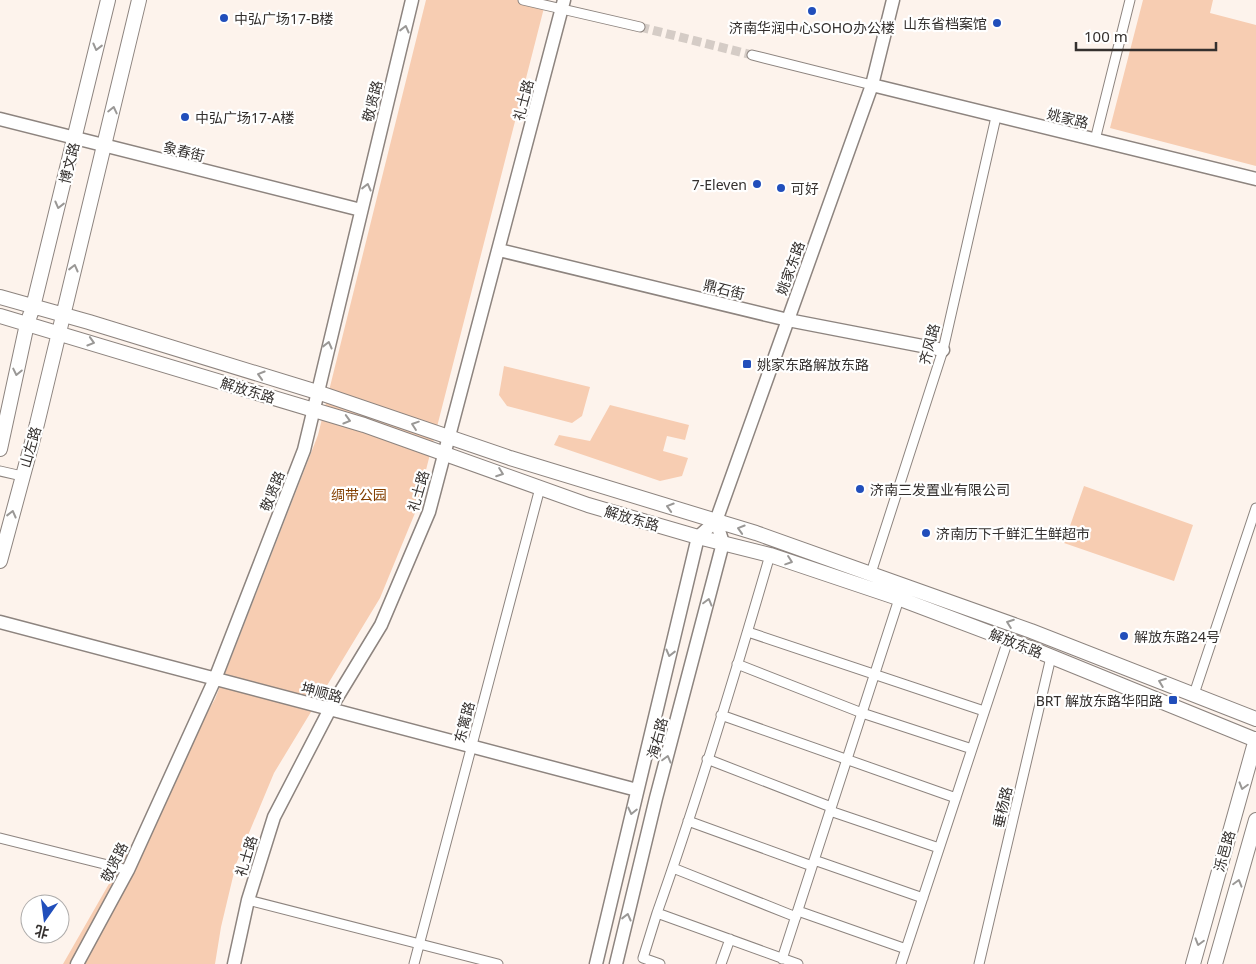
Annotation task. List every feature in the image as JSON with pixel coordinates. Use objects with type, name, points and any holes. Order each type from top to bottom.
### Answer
[{"type":"main road","name":"博文路","points":[[27,324],[33,308],[108,0]]},
{"type":"main road","points":[[62,315],[139,0]]},
{"type":"main road","name":"解放东路","points":[[0,297],[317,392],[515,460],[716,521],[871,573],[1031,631],[1256,719]]},
{"type":"main road","name":"山左路","points":[[0,561],[62,315]]},
{"type":"main road","name":"解放东路","points":[[0,316],[364,425],[588,505],[698,537],[770,555],[899,599],[1008,640],[1256,740]]},
{"type":"main road","name":"山左路","points":[[0,450],[27,324]]},
{"type":"main road","name":"泺邑路","points":[[1193,964],[1256,740]]},
{"type":"main road","name":"泺邑路","points":[[1215,964],[1256,820]]},
{"type":"street","name":"敬贤路","points":[[77,964],[128,870],[215,679],[304,450],[412,0]]},
{"type":"street","points":[[523,0],[563,5],[640,27]]},
{"type":"street","name":"姚家东路","points":[[698,537],[716,521],[872,85],[894,0]]},
{"type":"street","points":[[1095,140],[1130,0]]},
{"type":"street","name":"礼士路","points":[[234,964],[248,900],[274,817],[330,709],[380,625],[428,512],[563,5]]},
{"type":"street","points":[[752,55],[872,85]]},
{"type":"street","name":"姚家路","points":[[872,85],[1256,180]]},
{"type":"street","name":"齐风路","points":[[871,573],[943,350],[996,117]]},
{"type":"street","name":"象春街","points":[[0,119],[361,210]]},
{"type":"street","name":"鼎石街","points":[[499,250],[788,320],[943,350]]},
{"type":"street","points":[[0,470],[22,476]]},
{"type":"street","name":"东篱路","points":[[414,964],[540,488]]},
{"type":"street","points":[[1194,694],[1256,508]]},
{"type":"street","points":[[716,521],[723,543]]},
{"type":"street","name":"海右路","points":[[596,964],[636,790],[698,537]]},
{"type":"street","name":"海右路","points":[[616,964],[659,788],[723,543]]},
{"type":"street","points":[[660,964],[643,958],[708,759],[770,555]]},
{"type":"street","points":[[782,959],[899,599]]},
{"type":"street","name":"坤顺路","points":[[0,622],[636,790]]},
{"type":"street","points":[[748,632],[984,711]]},
{"type":"street","points":[[901,964],[1008,640]]},
{"type":"street","name":"垂杨路","points":[[979,964],[1052,657]]},
{"type":"street","points":[[737,664],[862,713],[972,749]]},
{"type":"street","points":[[721,715],[956,798]]},
{"type":"street","points":[[708,759],[831,809],[939,848]]},
{"type":"street","points":[[688,821],[923,898]]},
{"type":"street","points":[[0,838],[128,870]]},
{"type":"street","points":[[673,868],[797,914],[906,949]]},
{"type":"street","points":[[248,900],[498,964]]},
{"type":"street","points":[[657,913],[798,964]]},
{"type":"street","points":[[721,964],[730,939]]},
{"type":"green space","name":"绸带公园","points":[[426,0],[546,0],[415,513],[380,598],[274,773],[236,864],[221,927],[215,964],[63,964],[215,699],[318,435]]},
{"type":"green space","points":[[1143,0],[1213,0],[1210,13],[1256,25],[1256,166],[1110,128]]},
{"type":"green space","points":[[504,366],[590,387],[582,416],[572,423],[507,406],[499,395]]},
{"type":"green space","points":[[610,405],[689,425],[685,440],[667,436],[663,451],[688,458],[682,476],[660,481],[554,445],[559,435],[590,441]]},
{"type":"green space","points":[[1084,486],[1193,525],[1174,581],[1064,543]]},
{"type":"tunnel","points":[[640,27],[752,55]]},
{"type":"place","name":"济南华润中心SOHO办公楼","points":[[812,11]]},
{"type":"place","name":"中弘广场17-B楼","points":[[224,18]]},
{"type":"place","name":"山东省档案馆","points":[[997,23]]},
{"type":"place","name":"中弘广场17-A楼","points":[[185,117]]},
{"type":"place","name":"7-Eleven","points":[[757,184]]},
{"type":"place","name":"可好","points":[[781,188]]},
{"type":"place","name":"姚家东路解放东路","points":[[747,364]]},
{"type":"place","name":"济南三发置业有限公司","points":[[860,489]]},
{"type":"place","name":"济南历下千鲜汇生鲜超市","points":[[926,533]]},
{"type":"place","name":"解放东路24号","points":[[1124,636]]},
{"type":"place","name":"BRT 解放东路华阳路","points":[[1173,700]]}]
